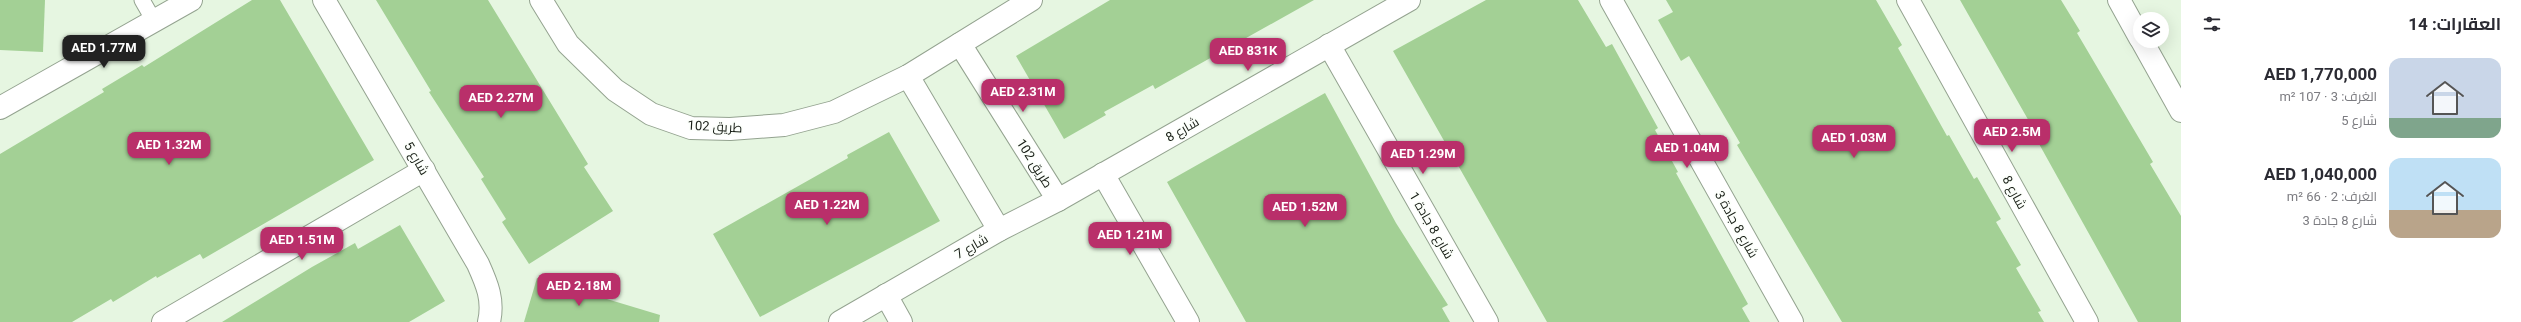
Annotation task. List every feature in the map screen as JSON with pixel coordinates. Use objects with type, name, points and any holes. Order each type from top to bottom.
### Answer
[{"type":"street","points":[[0,108],[191,0]]},
{"type":"street","name":"شارع 5","points":[[324,0],[478,264],[490,292],[491,312],[489,322]]},
{"type":"street","name":"طريق 102","points":[[541,0],[568,44],[615,90],[651,114],[691,128],[730,129],[784,125],[834,112],[908,76],[1031,0]]},
{"type":"street","name":"شارع 8","points":[[1103,174],[1409,0]]},
{"type":"street","name":"شارع 8 جادة 3","points":[[1611,0],[1792,322]]},
{"type":"street","name":"شارع 8","points":[[1908,0],[2087,322]]},
{"type":"street","points":[[2119,0],[2133,25]]},
{"type":"street","name":"طريق 102","points":[[960,44],[1058,200]]},
{"type":"street","name":"شارع 8 جادة 1","points":[[1329,45],[1487,322]]},
{"type":"street","points":[[2146,48],[2181,111]]},
{"type":"street","points":[[908,76],[999,230]]},
{"type":"street","points":[[163,322],[424,170]]},
{"type":"street","points":[[1103,174],[1188,322]]},
{"type":"street","name":"شارع 7","points":[[840,322],[999,230],[1058,200],[1103,174]]},
{"type":"street","points":[[886,295],[901,322]]},
{"type":"lane","points":[[142,0],[154,21]]},
{"type":"building","points":[[0,0],[45,0],[43,52],[0,50]]},
{"type":"building","points":[[252,0],[280,0],[374,160],[203,259],[200,254],[157,278],[156,276],[113,302],[111,299],[72,322],[0,322],[0,154],[104,92],[102,89],[142,65],[144,67]]},
{"type":"building","points":[[376,0],[488,0],[588,164],[584,167],[613,211],[529,264],[502,222],[506,219],[481,179],[484,177],[429,92],[431,91]]},
{"type":"building","points":[[1110,0],[1314,0],[1155,89],[1153,85],[1104,112],[1106,115],[1064,139],[1016,56]]},
{"type":"building","points":[[1486,0],[1578,0],[1606,47],[1612,44],[1658,128],[1655,130],[1678,172],[1676,173],[1748,304],[1742,308],[1750,322],[1547,322],[1393,51]]},
{"type":"building","points":[[1666,0],[1876,0],[1902,45],[1898,48],[1947,136],[1949,135],[1974,179],[1977,177],[2001,219],[1996,222],[2021,265],[2016,268],[2041,311],[2038,312],[2044,322],[1842,322],[1737,145],[1740,143],[1689,56],[1681,61],[1658,20],[1673,12]]},
{"type":"building","points":[[1960,0],[2061,0],[2080,31],[2077,33],[2153,162],[2150,164],[2181,216],[2181,322],[2138,322],[2028,124],[2030,123]]},
{"type":"building","points":[[1325,93],[1396,223],[1448,305],[1442,308],[1450,322],[1246,322],[1167,182]]},
{"type":"building","points":[[889,132],[940,221],[760,317],[713,234],[848,158],[847,155]]},
{"type":"building","points":[[400,225],[445,301],[409,322],[222,322],[312,267],[355,243],[358,249]]},
{"type":"building","points":[[537,278],[660,315],[659,322],[524,322]]}]
